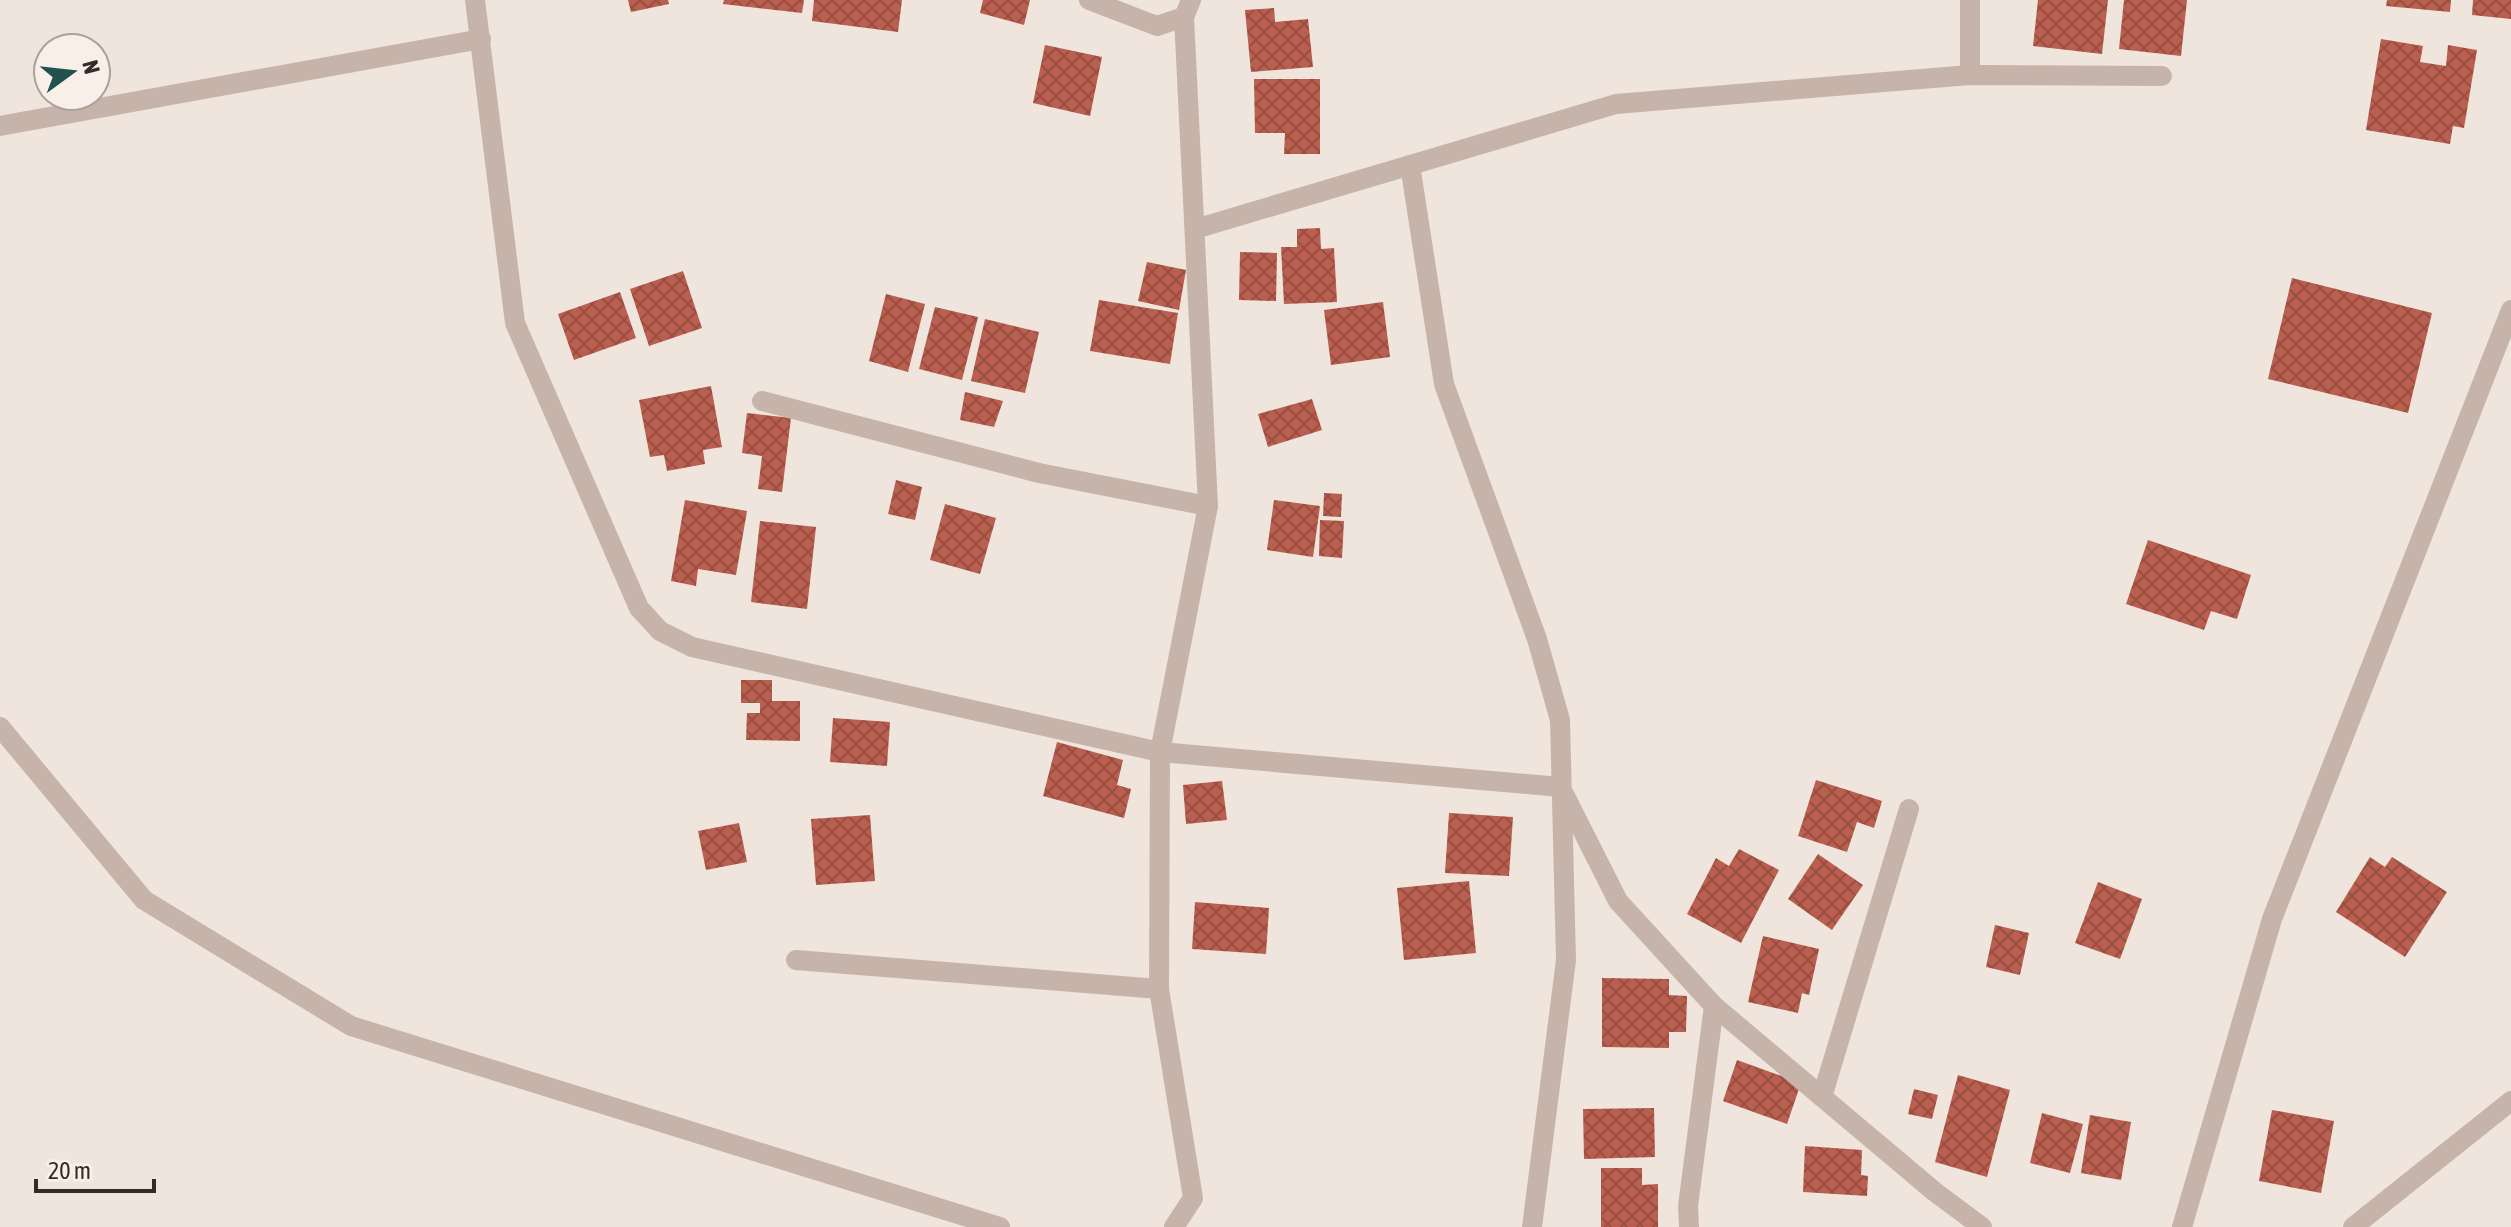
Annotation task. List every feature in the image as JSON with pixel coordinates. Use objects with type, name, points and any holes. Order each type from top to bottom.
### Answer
[{"type":"street","points":[[475,0],[515,323],[639,608],[660,631],[692,647],[1160,752],[1561,787]]},
{"type":"street","points":[[1089,0],[1157,26],[1188,9],[1208,506],[1160,752],[1159,989],[1193,1198],[1174,1227]]},
{"type":"street","points":[[1970,0],[1970,75]]},
{"type":"street","points":[[0,126],[481,39]]},
{"type":"street","points":[[1195,229],[1616,104],[1970,75],[2162,76]]},
{"type":"street","points":[[1410,165],[1444,384],[1537,639],[1560,720],[1566,960],[1532,1227]]},
{"type":"street","points":[[2182,1227],[2272,919],[2511,310]]},
{"type":"street","points":[[762,401],[1039,473],[1208,506]]},
{"type":"street","points":[[0,727],[144,900],[351,1026],[1000,1227]]},
{"type":"street","points":[[1561,787],[1618,901],[1714,1006],[1935,1192],[1982,1227]]},
{"type":"street","points":[[1822,1097],[1909,809]]},
{"type":"street","points":[[796,960],[1159,989]]},
{"type":"street","points":[[1689,1227],[1688,1206],[1714,1006]]},
{"type":"street","points":[[2353,1227],[2511,1101]]},
{"type":"building","points":[[628,0],[668,0],[669,4],[631,12]]},
{"type":"building","points":[[724,0],[804,0],[802,13],[723,4]]},
{"type":"building","points":[[814,0],[902,0],[898,32],[812,21]]},
{"type":"building","points":[[983,0],[1030,0],[1024,25],[980,13]]},
{"type":"building","points":[[2038,0],[2108,0],[2102,54],[2033,46]]},
{"type":"building","points":[[2124,0],[2187,0],[2181,56],[2119,49]]},
{"type":"building","points":[[2387,0],[2451,0],[2450,12],[2386,6]]},
{"type":"building","points":[[2473,0],[2511,0],[2511,19],[2472,15]]},
{"type":"building","points":[[1274,8],[1275,22],[1308,19],[1313,67],[1251,72],[1245,10]]},
{"type":"building","points":[[2381,39],[2423,46],[2420,62],[2446,66],[2448,45],[2477,50],[2464,128],[2453,126],[2450,144],[2366,130]]},
{"type":"building","points":[[1045,45],[1102,57],[1090,116],[1033,103]]},
{"type":"building","points":[[1254,79],[1320,79],[1320,154],[1284,154],[1285,133],[1255,133]]},
{"type":"building","points":[[1320,228],[1321,249],[1334,248],[1337,302],[1284,304],[1281,247],[1297,247],[1297,229]]},
{"type":"building","points":[[1240,252],[1277,253],[1276,301],[1239,300]]},
{"type":"building","points":[[1147,262],[1186,270],[1179,310],[1138,301]]},
{"type":"building","points":[[683,271],[702,328],[649,346],[630,289]]},
{"type":"building","points":[[2292,278],[2432,313],[2408,413],[2268,379]]},
{"type":"building","points":[[620,292],[636,338],[574,360],[558,314]]},
{"type":"building","points":[[886,294],[925,304],[908,372],[869,361]]},
{"type":"building","points":[[1099,300],[1178,313],[1170,364],[1090,351]]},
{"type":"building","points":[[1383,302],[1390,357],[1331,365],[1324,310]]},
{"type":"building","points":[[935,307],[978,317],[962,380],[919,369]]},
{"type":"building","points":[[985,319],[1039,332],[1025,393],[971,381]]},
{"type":"building","points":[[711,386],[722,447],[703,450],[705,464],[667,471],[664,455],[650,457],[639,400]]},
{"type":"building","points":[[965,392],[1003,401],[994,427],[960,420]]},
{"type":"building","points":[[1312,399],[1322,430],[1268,447],[1258,414]]},
{"type":"building","points":[[747,413],[791,418],[782,492],[758,489],[762,456],[742,453]]},
{"type":"building","points":[[896,480],[922,487],[915,520],[888,514]]},
{"type":"building","points":[[1324,493],[1342,494],[1341,517],[1323,516]]},
{"type":"building","points":[[685,500],[747,511],[736,575],[698,569],[696,586],[671,581]]},
{"type":"building","points":[[1274,500],[1320,506],[1313,557],[1267,550]]},
{"type":"building","points":[[945,504],[996,518],[980,574],[930,560]]},
{"type":"building","points":[[1320,520],[1344,521],[1342,558],[1319,556]]},
{"type":"building","points":[[760,521],[816,527],[807,609],[751,602]]},
{"type":"building","points":[[2148,540],[2251,575],[2237,619],[2211,611],[2204,630],[2126,604]]},
{"type":"building","points":[[741,680],[772,680],[772,701],[800,701],[800,741],[746,740],[747,713],[760,713],[760,703],[741,703]]},
{"type":"building","points":[[833,718],[890,722],[887,766],[830,762]]},
{"type":"building","points":[[1057,742],[1123,760],[1117,785],[1131,789],[1124,818],[1043,796]]},
{"type":"building","points":[[1816,780],[1882,801],[1874,828],[1857,822],[1847,852],[1798,836]]},
{"type":"building","points":[[1222,781],[1227,820],[1186,824],[1183,785]]},
{"type":"building","points":[[1449,813],[1513,817],[1509,876],[1445,873]]},
{"type":"building","points":[[870,815],[875,881],[816,885],[811,819]]},
{"type":"building","points":[[739,823],[747,862],[706,870],[698,831]]},
{"type":"building","points":[[1739,849],[1779,870],[1741,943],[1687,914],[1716,858],[1729,866]]},
{"type":"building","points":[[1818,854],[1863,885],[1832,930],[1788,899]]},
{"type":"building","points":[[2370,857],[2385,867],[2392,857],[2447,892],[2405,957],[2336,912]]},
{"type":"building","points":[[1469,881],[1476,953],[1404,960],[1397,888]]},
{"type":"building","points":[[2098,882],[2142,899],[2120,959],[2075,943]]},
{"type":"building","points":[[1195,902],[1269,908],[1266,954],[1192,949]]},
{"type":"building","points":[[1995,925],[2029,933],[2020,975],[1986,967]]},
{"type":"building","points":[[1763,936],[1819,949],[1809,995],[1802,993],[1798,1013],[1748,1002]]},
{"type":"building","points":[[1602,978],[1669,979],[1669,995],[1687,996],[1686,1032],[1669,1032],[1669,1048],[1602,1047]]},
{"type":"building","points":[[1737,1060],[1801,1083],[1787,1124],[1723,1101]]},
{"type":"building","points":[[1958,1075],[2010,1090],[1987,1177],[1935,1162]]},
{"type":"building","points":[[1914,1089],[1938,1095],[1932,1119],[1908,1114]]},
{"type":"building","points":[[1654,1108],[1655,1157],[1584,1159],[1583,1109]]},
{"type":"building","points":[[2272,1110],[2334,1121],[2321,1193],[2259,1181]]},
{"type":"building","points":[[2042,1113],[2083,1124],[2070,1173],[2030,1163]]},
{"type":"building","points":[[2090,1115],[2131,1122],[2121,1180],[2081,1173]]},
{"type":"building","points":[[1805,1146],[1862,1150],[1861,1175],[1868,1176],[1867,1196],[1803,1192]]},
{"type":"building","points":[[1601,1168],[1642,1168],[1642,1185],[1658,1184],[1658,1227],[1601,1227]]}]
